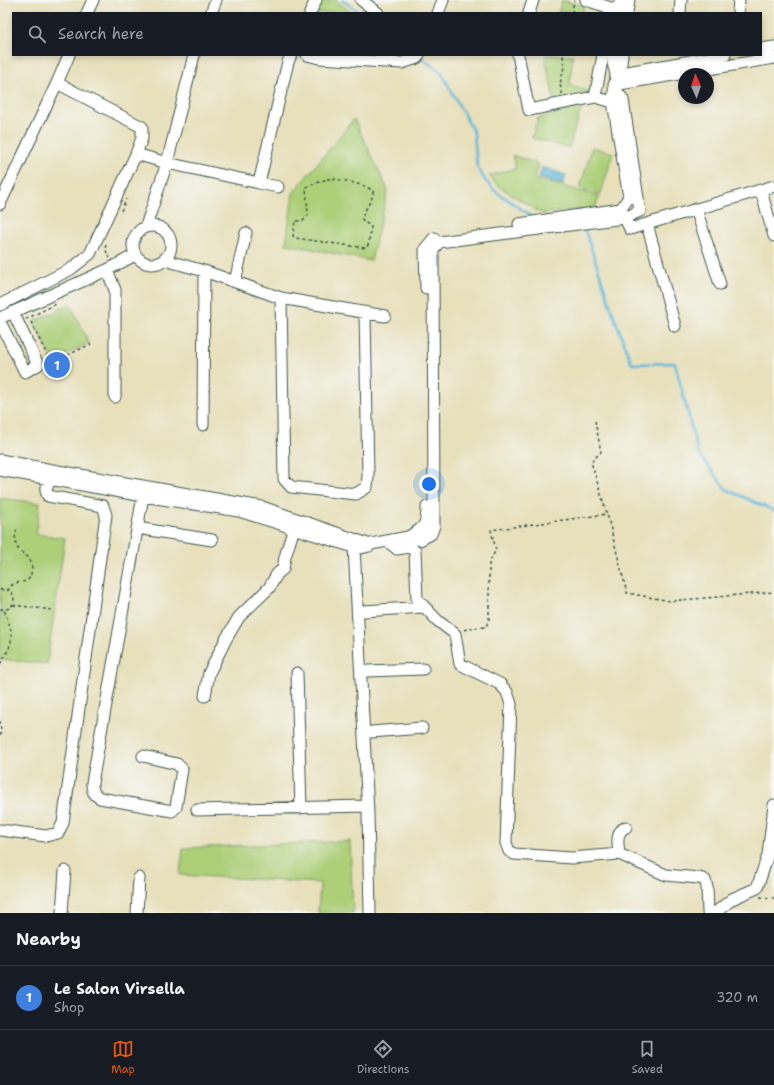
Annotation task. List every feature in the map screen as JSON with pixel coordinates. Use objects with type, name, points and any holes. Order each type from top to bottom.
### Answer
[{"type":"street","points":[[87,12],[93,0]]},
{"type":"street","points":[[211,12],[216,0]]},
{"type":"street","points":[[310,12],[316,0]]},
{"type":"street","points":[[362,0],[377,12]]},
{"type":"street","points":[[438,12],[443,0]]},
{"type":"street","points":[[529,12],[533,0]]},
{"type":"street","points":[[586,0],[611,8],[610,12]]},
{"type":"street","points":[[618,12],[620,0]]},
{"type":"street","points":[[627,12],[629,0]]},
{"type":"street","points":[[680,12],[681,0]]},
{"type":"street","points":[[738,12],[739,0]]},
{"type":"street","points":[[762,49],[774,47]]},
{"type":"street","points":[[0,204],[69,56]]},
{"type":"street","points":[[146,226],[167,163],[194,56]]},
{"type":"street","points":[[259,183],[291,56]]},
{"type":"street","points":[[311,56],[319,58],[402,63],[417,58],[418,56]]},
{"type":"street","points":[[518,56],[529,110],[595,97],[613,102]]},
{"type":"street","points":[[595,97],[603,56]]},
{"type":"street","points":[[614,56],[613,64],[615,82],[613,102],[629,196],[623,213],[630,229],[774,186]]},
{"type":"street","points":[[0,460],[143,496],[239,511],[362,547],[408,537],[423,528],[427,520],[425,249],[436,235],[640,211],[622,100],[615,82],[622,56]]},
{"type":"street","points":[[615,82],[675,59],[712,56]]},
{"type":"street","points":[[615,82],[774,58]]},
{"type":"street","points":[[0,305],[71,269],[90,254],[142,138],[142,127],[57,83]]},
{"type":"street","points":[[136,154],[167,163],[278,187]]},
{"type":"street","points":[[761,191],[774,236]]},
{"type":"street","points":[[696,209],[720,284]]},
{"type":"street","points":[[647,224],[675,326]]},
{"type":"street","points":[[146,226],[155,226],[163,229],[169,235],[172,244],[170,252],[165,260],[158,264],[149,264],[141,261],[135,255],[132,246],[133,238],[138,231],[146,226]]},
{"type":"street","points":[[235,282],[246,233]]},
{"type":"street","points":[[0,318],[111,268],[135,255]]},
{"type":"street","points":[[165,260],[204,271],[281,298],[385,316]]},
{"type":"street","points":[[111,268],[115,290],[115,397]]},
{"type":"street","points":[[203,425],[204,271]]},
{"type":"street","points":[[281,298],[284,479],[291,487],[356,494],[367,487],[365,313]]},
{"type":"street","points":[[0,322],[4,335],[26,372],[44,366],[13,312]]},
{"type":"street","points":[[4,335],[21,328]]},
{"type":"street","points":[[0,470],[51,474],[262,507],[360,542],[362,547],[375,813],[376,913]]},
{"type":"street","points":[[0,830],[46,836],[58,833],[63,823],[106,514],[103,506],[48,496],[46,491],[51,474]]},
{"type":"street","points":[[143,496],[92,783],[92,790],[95,796],[172,811],[176,806],[182,769],[177,764],[143,756]]},
{"type":"street","points":[[137,528],[212,540]]},
{"type":"street","points":[[204,696],[209,673],[239,617],[269,588],[277,574],[283,569],[294,528]]},
{"type":"street","points":[[387,541],[397,549],[409,547],[415,551],[418,599],[438,621],[455,634],[460,664],[500,684],[507,692],[511,704],[506,843],[509,851],[514,854],[572,858],[619,854],[656,872],[666,875],[699,878],[705,880],[707,887],[708,913]]},
{"type":"street","points":[[362,547],[370,913]]},
{"type":"street","points":[[364,610],[424,607]]},
{"type":"street","points":[[368,671],[423,669]]},
{"type":"street","points":[[297,673],[301,808]]},
{"type":"street","points":[[371,732],[422,728]]},
{"type":"street","points":[[715,913],[732,899],[757,888],[768,854],[774,805]]},
{"type":"street","points":[[197,810],[367,806]]},
{"type":"street","points":[[619,854],[618,836],[622,829],[626,828]]},
{"type":"street","points":[[62,913],[65,872]]},
{"type":"street","points":[[137,913],[139,878]]},
{"type":"path","points":[[572,12],[574,0]]},
{"type":"path","points":[[563,56],[564,67],[560,89],[564,98],[568,102]]},
{"type":"path","points":[[330,179],[370,188],[373,191],[373,195],[364,211],[362,219],[371,227],[368,245],[366,248],[295,238],[293,236],[295,221],[303,221],[308,215],[305,189],[306,186],[330,179]]},
{"type":"path","points":[[119,216],[127,197]]},
{"type":"path","points":[[106,241],[105,249],[111,268]]},
{"type":"path","points":[[31,322],[44,366],[91,344]]},
{"type":"path","points":[[595,420],[601,452],[591,462],[607,514],[626,593],[670,601],[774,592]]},
{"type":"path","points":[[455,634],[469,628],[486,627],[489,619],[489,562],[496,550],[491,530],[607,514]]},
{"type":"path","points":[[8,591],[10,586],[28,580],[32,570],[30,560],[18,548],[15,539],[16,528]]},
{"type":"path","points":[[0,590],[7,590],[12,594],[14,600],[13,605],[9,609],[0,609]]},
{"type":"path","points":[[13,605],[52,610]]},
{"type":"path","points":[[0,664],[12,643],[10,627],[4,610]]},
{"type":"path","points":[[0,720],[2,730],[0,737]]},
{"type":"green space","points":[[321,0],[336,0],[351,12],[316,12]]},
{"type":"green space","points":[[562,0],[584,6],[583,12],[558,12]]},
{"type":"green space","points":[[546,56],[573,56],[570,85],[593,93],[554,100]]},
{"type":"green space","points":[[582,106],[569,148],[532,138],[537,119]]},
{"type":"green space","points":[[354,119],[388,190],[371,261],[286,244],[293,193]]},
{"type":"green space","points":[[592,147],[613,153],[601,194],[580,188]]},
{"type":"green space","points":[[512,155],[539,164],[535,179],[600,196],[595,208],[542,214],[498,186],[489,176],[516,168]]},
{"type":"green space","points":[[70,304],[89,343],[53,361],[34,322]]},
{"type":"green space","points":[[0,498],[40,503],[36,534],[65,538],[47,664],[0,659]]},
{"type":"green space","points":[[350,841],[353,913],[318,913],[320,883],[180,875],[183,848]]},
{"type":"water","points":[[542,167],[566,175],[563,185],[539,178]]},
{"type":"waterway","points":[[342,0],[359,12]]},
{"type":"waterway","points":[[421,58],[441,72],[474,133],[477,167],[485,180],[495,191],[530,215]]},
{"type":"waterway","points":[[585,230],[632,364],[675,363],[698,453],[726,489],[774,511]]},
{"type":"place","name":"Le Salon Virsella","points":[[57,365]]}]
